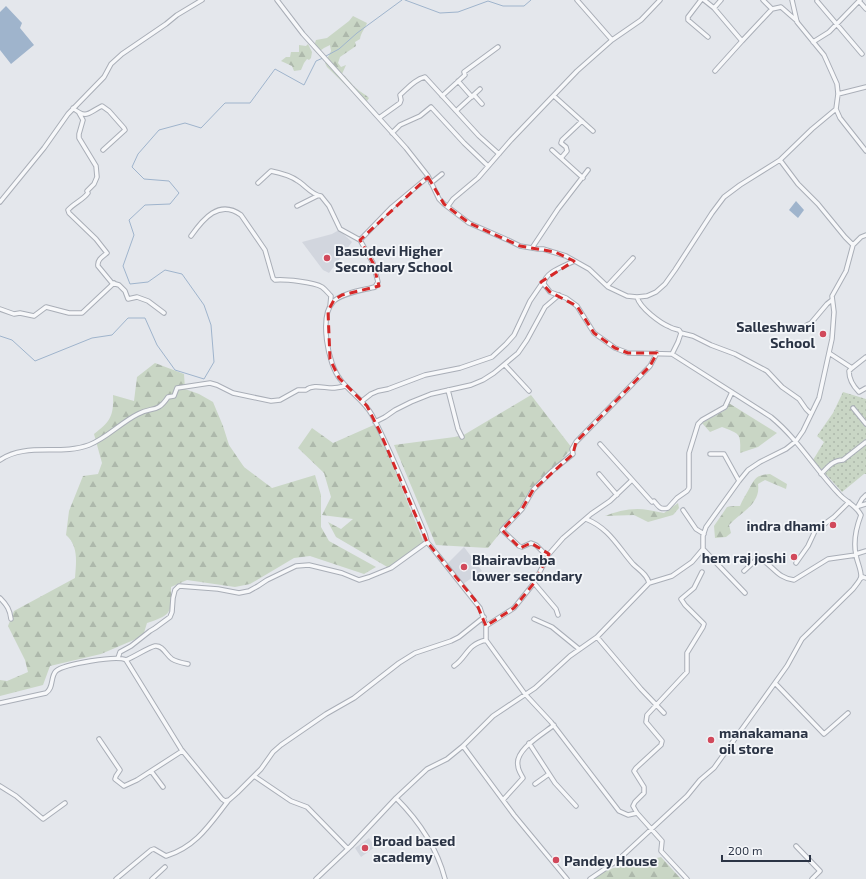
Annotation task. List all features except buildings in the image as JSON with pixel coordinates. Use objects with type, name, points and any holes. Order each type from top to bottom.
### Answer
[{"type":"street","points":[[191,0],[195,4]]},
{"type":"street","points":[[0,202],[44,148],[73,108],[104,77],[111,64],[122,54],[177,15],[202,0]]},
{"type":"street","points":[[277,0],[303,34],[406,148],[428,177],[444,204],[459,216],[481,229],[520,246],[555,252],[566,256],[589,269],[609,288],[627,296],[637,298],[648,296],[656,292],[665,284],[724,197],[740,184],[780,160],[812,128],[836,109]]},
{"type":"street","points":[[577,0],[612,40]]},
{"type":"street","points":[[448,206],[453,199],[478,178],[577,71],[612,40],[642,20],[660,0]]},
{"type":"street","points":[[700,0],[688,17],[688,20],[708,37]]},
{"type":"street","points":[[704,0],[714,8],[742,41]]},
{"type":"street","points":[[714,8],[721,0]]},
{"type":"street","points":[[763,0],[772,9]]},
{"type":"street","points":[[792,0],[798,22]]},
{"type":"street","points":[[817,1],[862,54]]},
{"type":"street","points":[[813,42],[829,32],[859,1],[866,9]]},
{"type":"street","points":[[715,71],[772,9],[781,7],[798,22],[824,55],[837,84],[838,94],[836,109],[840,118],[866,151]]},
{"type":"street","points":[[442,96],[465,75],[464,72],[498,48]]},
{"type":"street","points":[[379,118],[400,103],[400,95],[419,78],[425,77],[479,136],[499,154]]},
{"type":"street","points":[[458,81],[482,104]]},
{"type":"street","points":[[838,94],[866,86]]},
{"type":"street","points":[[456,111],[480,89]]},
{"type":"street","points":[[554,96],[593,131]]},
{"type":"street","points":[[73,108],[83,115],[88,115],[102,106],[109,111],[124,128],[125,130],[103,150]]},
{"type":"street","points":[[392,133],[400,125],[420,116],[431,107],[464,143],[488,166]]},
{"type":"street","points":[[79,113],[83,120],[79,138],[96,166],[97,177],[94,184],[87,191],[88,193],[86,196],[68,210],[69,213],[107,253],[100,258],[98,266],[109,280],[114,284],[119,285],[125,291],[128,299],[139,298],[151,303],[164,313]]},
{"type":"street","points":[[561,158],[567,151],[566,147],[561,143],[562,140],[582,121]]},
{"type":"street","points":[[552,150],[583,178]]},
{"type":"street","points":[[780,160],[798,184],[818,204],[853,245]]},
{"type":"street","points":[[532,248],[558,209],[588,170]]},
{"type":"street","points":[[258,183],[271,171],[284,174],[298,180],[316,196]]},
{"type":"street","points":[[431,183],[442,174]]},
{"type":"street","points":[[360,240],[392,207],[428,177]]},
{"type":"street","points":[[297,206],[316,196],[321,196],[326,200],[340,229],[360,240],[373,263],[378,282],[375,287],[342,296],[334,300],[330,307],[326,322],[327,346],[330,359],[339,378],[345,386],[367,406],[410,499],[427,542],[449,571],[475,600],[484,617],[486,626],[486,640],[525,694],[554,725],[619,811],[628,815],[637,813]]},
{"type":"street","points":[[190,236],[212,212],[221,210],[236,211],[241,215],[263,246],[275,280],[316,284],[331,296],[330,307]]},
{"type":"street","points":[[316,879],[348,849],[396,798],[429,768],[447,759],[463,746],[493,716],[538,685],[579,649],[597,637],[649,583],[678,573],[695,558],[703,549],[706,527],[739,480],[748,470],[786,449],[796,441],[803,431],[818,398],[829,353],[833,328],[834,305],[832,296],[846,271],[853,245],[861,237],[866,235]]},
{"type":"street","points":[[609,288],[608,285],[633,258]]},
{"type":"street","points":[[362,401],[378,391],[388,389],[425,375],[460,368],[492,357],[514,335],[527,306],[543,282],[550,274],[574,261]]},
{"type":"street","points":[[543,282],[547,289],[554,294],[566,298],[577,306],[594,332],[615,348],[628,353],[672,354],[771,417],[785,428],[821,474],[840,495],[858,507],[861,515],[854,538],[861,575],[853,590],[802,639],[786,666],[714,768],[700,780],[687,796],[618,860],[590,879]]},
{"type":"street","points":[[0,309],[14,314],[20,312],[34,316],[46,307],[69,313],[82,313],[114,284]]},
{"type":"street","points":[[375,422],[385,418],[395,410],[411,402],[431,394],[471,385],[483,380],[518,353],[545,307],[559,295]]},
{"type":"street","points":[[637,298],[638,303],[669,327],[735,354],[767,371],[782,387],[799,399],[811,414]]},
{"type":"street","points":[[804,329],[811,323],[821,309],[832,300]]},
{"type":"street","points":[[672,354],[681,332]]},
{"type":"street","points":[[550,554],[545,554],[536,545],[531,543],[522,547],[519,546],[502,530],[522,509],[533,490],[552,471],[573,454],[572,449],[576,442],[650,366],[657,353]]},
{"type":"street","points":[[829,353],[852,368]]},
{"type":"street","points":[[866,357],[849,371],[849,377],[859,392],[866,388]]},
{"type":"street","points":[[505,364],[529,391]]},
{"type":"street","points":[[0,460],[6,456],[24,451],[77,449],[89,445],[100,440],[139,413],[163,405],[168,397],[174,396],[177,388],[210,383],[218,385],[233,393],[271,401],[280,400],[298,390],[318,387],[333,388],[345,386]]},
{"type":"street","points":[[448,390],[458,429],[462,437]]},
{"type":"street","points":[[600,444],[652,502],[654,502],[659,508],[668,508],[677,498],[687,492],[690,488],[689,453],[697,427],[702,420],[725,407],[732,392]]},
{"type":"street","points":[[853,408],[866,424]]},
{"type":"street","points":[[821,474],[833,461],[844,460],[866,442]]},
{"type":"street","points":[[710,454],[724,454],[739,480]]},
{"type":"street","points":[[600,474],[617,495]]},
{"type":"street","points":[[486,626],[514,608],[534,582],[550,554],[563,538],[586,520],[591,514],[617,495],[632,480]]},
{"type":"street","points":[[858,507],[866,495]]},
{"type":"street","points":[[796,563],[808,546],[815,531],[834,517],[849,502]]},
{"type":"street","points":[[858,507],[866,504]]},
{"type":"street","points":[[684,510],[696,529],[704,534]]},
{"type":"street","points":[[586,520],[599,526],[612,537],[631,561],[646,575],[649,583]]},
{"type":"street","points":[[118,658],[120,652],[131,646],[170,617],[175,590],[179,586],[218,589],[239,593],[258,586],[296,566],[309,565],[342,573],[358,580],[391,568],[427,542]]},
{"type":"street","points":[[703,549],[745,593]]},
{"type":"street","points":[[744,571],[758,558],[764,561],[779,575],[787,579],[794,580],[828,559],[856,555],[866,551]]},
{"type":"street","points":[[687,879],[661,851],[662,841],[637,813],[633,806],[635,802],[644,794],[644,787],[634,771],[661,745],[662,741],[646,722],[647,715],[688,672],[687,653],[704,624],[681,599],[694,588],[702,572]]},
{"type":"street","points":[[860,579],[863,577],[866,578]]},
{"type":"street","points":[[534,582],[556,609],[558,615]]},
{"type":"street","points":[[0,598],[10,611],[11,619]]},
{"type":"street","points":[[116,879],[151,850],[166,856],[187,848],[208,828],[229,800],[254,776],[281,745],[326,714],[354,698],[399,663],[415,653],[459,637],[484,617]]},
{"type":"street","points":[[534,619],[552,627],[579,649]]},
{"type":"street","points":[[597,637],[656,706],[664,713]]},
{"type":"street","points":[[454,666],[463,658],[470,647],[480,641],[486,640]]},
{"type":"street","points":[[0,703],[46,693],[50,688],[53,676],[61,668],[88,662],[118,658],[126,660],[156,646],[163,649],[172,659],[188,664]]},
{"type":"street","points":[[126,660],[182,751],[222,799],[225,801],[229,800]]},
{"type":"street","points":[[775,682],[824,734],[848,713]]},
{"type":"street","points":[[503,800],[523,778],[517,766],[518,757],[529,743],[554,725]]},
{"type":"street","points":[[99,739],[120,770],[116,776],[116,779],[122,786],[125,786],[151,771],[182,751]]},
{"type":"street","points":[[529,743],[549,774],[576,806]]},
{"type":"street","points":[[463,746],[514,815],[567,879]]},
{"type":"street","points":[[151,771],[163,787]]},
{"type":"street","points":[[536,784],[549,774]]},
{"type":"street","points":[[254,776],[291,801],[307,807],[348,849]]},
{"type":"street","points":[[0,786],[16,796],[43,819],[65,803]]},
{"type":"street","points":[[396,798],[414,818],[431,843],[439,859],[444,879]]},
{"type":"street","points":[[796,846],[820,871],[812,879]]},
{"type":"street","points":[[152,879],[165,867]]},
{"type":"highlighted area","points":[[428,177],[444,204],[469,223],[520,246],[555,252],[574,261],[541,282],[550,292],[577,306],[594,333],[615,348],[628,353],[657,353],[650,366],[576,442],[573,454],[533,490],[522,509],[502,530],[520,548],[531,543],[549,554],[534,583],[514,608],[486,626],[475,600],[427,542],[380,432],[367,406],[339,378],[330,359],[328,311],[334,300],[342,295],[379,286],[373,263],[360,240]]},
{"type":"shaded area","name":"Basudevi Higher Secondary School","points":[[339,230],[352,242],[329,273],[323,270],[302,242],[332,234]]},
{"type":"shaded area","name":"Bhairavbaba lower secondary","points":[[464,547],[482,571],[463,584],[447,564]]},
{"type":"shaded area","name":"Broad based academy","points":[[369,838],[375,847],[361,857],[355,848]]},
{"type":"green space","points":[[353,16],[367,23],[360,39],[355,42],[356,46],[340,57],[338,63],[341,67],[346,65],[342,74],[369,98],[365,104],[327,67],[325,63],[331,51],[330,45],[317,53],[313,49],[316,40],[327,38],[349,21]]},
{"type":"green space","points":[[308,44],[312,52],[311,58],[309,60],[307,59],[301,70],[294,71],[292,66],[281,61],[286,57],[290,57],[291,52],[299,52],[299,45],[306,46]]},
{"type":"green space","points":[[155,363],[184,374],[185,389],[199,394],[213,402],[229,445],[244,467],[272,488],[315,475],[321,495],[321,527],[329,541],[376,567],[364,574],[310,556],[294,558],[250,584],[235,587],[187,580],[171,587],[171,602],[169,611],[166,615],[147,623],[143,636],[101,654],[50,666],[43,685],[0,696],[0,680],[7,681],[28,672],[25,660],[8,626],[14,611],[75,578],[75,549],[70,539],[66,535],[69,511],[83,476],[98,474],[102,463],[94,434],[104,426],[110,418],[113,408],[113,395],[134,401],[137,377]]},
{"type":"green space","points":[[843,392],[866,399],[866,474],[842,492],[813,460],[824,442],[817,436],[833,413]]},
{"type":"green space","points":[[531,395],[572,448],[529,497],[488,548],[436,545],[394,445],[462,436]]},
{"type":"green space","points":[[727,402],[777,433],[758,447],[740,453],[740,441],[736,433],[722,427],[710,432],[702,423],[727,409]]},
{"type":"green space","points":[[376,424],[424,543],[389,568],[336,537],[328,522],[341,529],[353,519],[322,515],[331,497],[324,473],[298,448],[312,428],[333,443]]},
{"type":"green space","points":[[770,474],[787,484],[786,489],[765,480],[758,484],[758,491],[753,502],[729,525],[731,533],[726,537],[715,538],[714,526],[727,507],[740,506],[756,478],[762,475]]},
{"type":"green space","points":[[678,503],[679,508],[673,515],[648,522],[634,515],[605,516],[631,509],[643,509],[664,513]]},
{"type":"green space","points":[[661,857],[681,879],[589,879],[601,871]]},
{"type":"water","points":[[6,6],[22,23],[20,28],[34,45],[11,64],[0,50],[0,12]]},
{"type":"water","points":[[796,201],[804,210],[798,218],[789,210]]},
{"type":"waterway","points":[[326,56],[339,49],[357,33],[402,0]]},
{"type":"waterway","points":[[405,0],[440,13],[458,12],[488,1],[503,6],[524,6],[531,0]]},
{"type":"waterway","points":[[0,336],[12,340],[35,361],[92,338],[112,335],[128,318],[145,318],[157,345],[175,370],[204,379],[214,362],[211,325],[204,305],[182,274],[165,270],[148,282],[130,284],[123,266],[134,235],[129,220],[145,205],[170,204],[179,193],[169,181],[144,179],[132,167],[138,154],[159,130],[185,123],[201,128],[225,103],[250,103],[275,69],[304,85],[316,61],[323,58]]},
{"type":"place","name":"Basudevi Higher Secondary School","points":[[327,258]]},
{"type":"place","name":"Salleshwari School","points":[[823,334]]},
{"type":"place","name":"indra dhami","points":[[833,525]]},
{"type":"place","name":"hem raj joshi","points":[[794,557]]},
{"type":"place","name":"Bhairavbaba lower secondary","points":[[464,567]]},
{"type":"place","name":"manakamana oil store","points":[[711,740]]},
{"type":"place","name":"Broad based academy","points":[[365,848]]},
{"type":"place","name":"Pandey House","points":[[556,860]]}]
